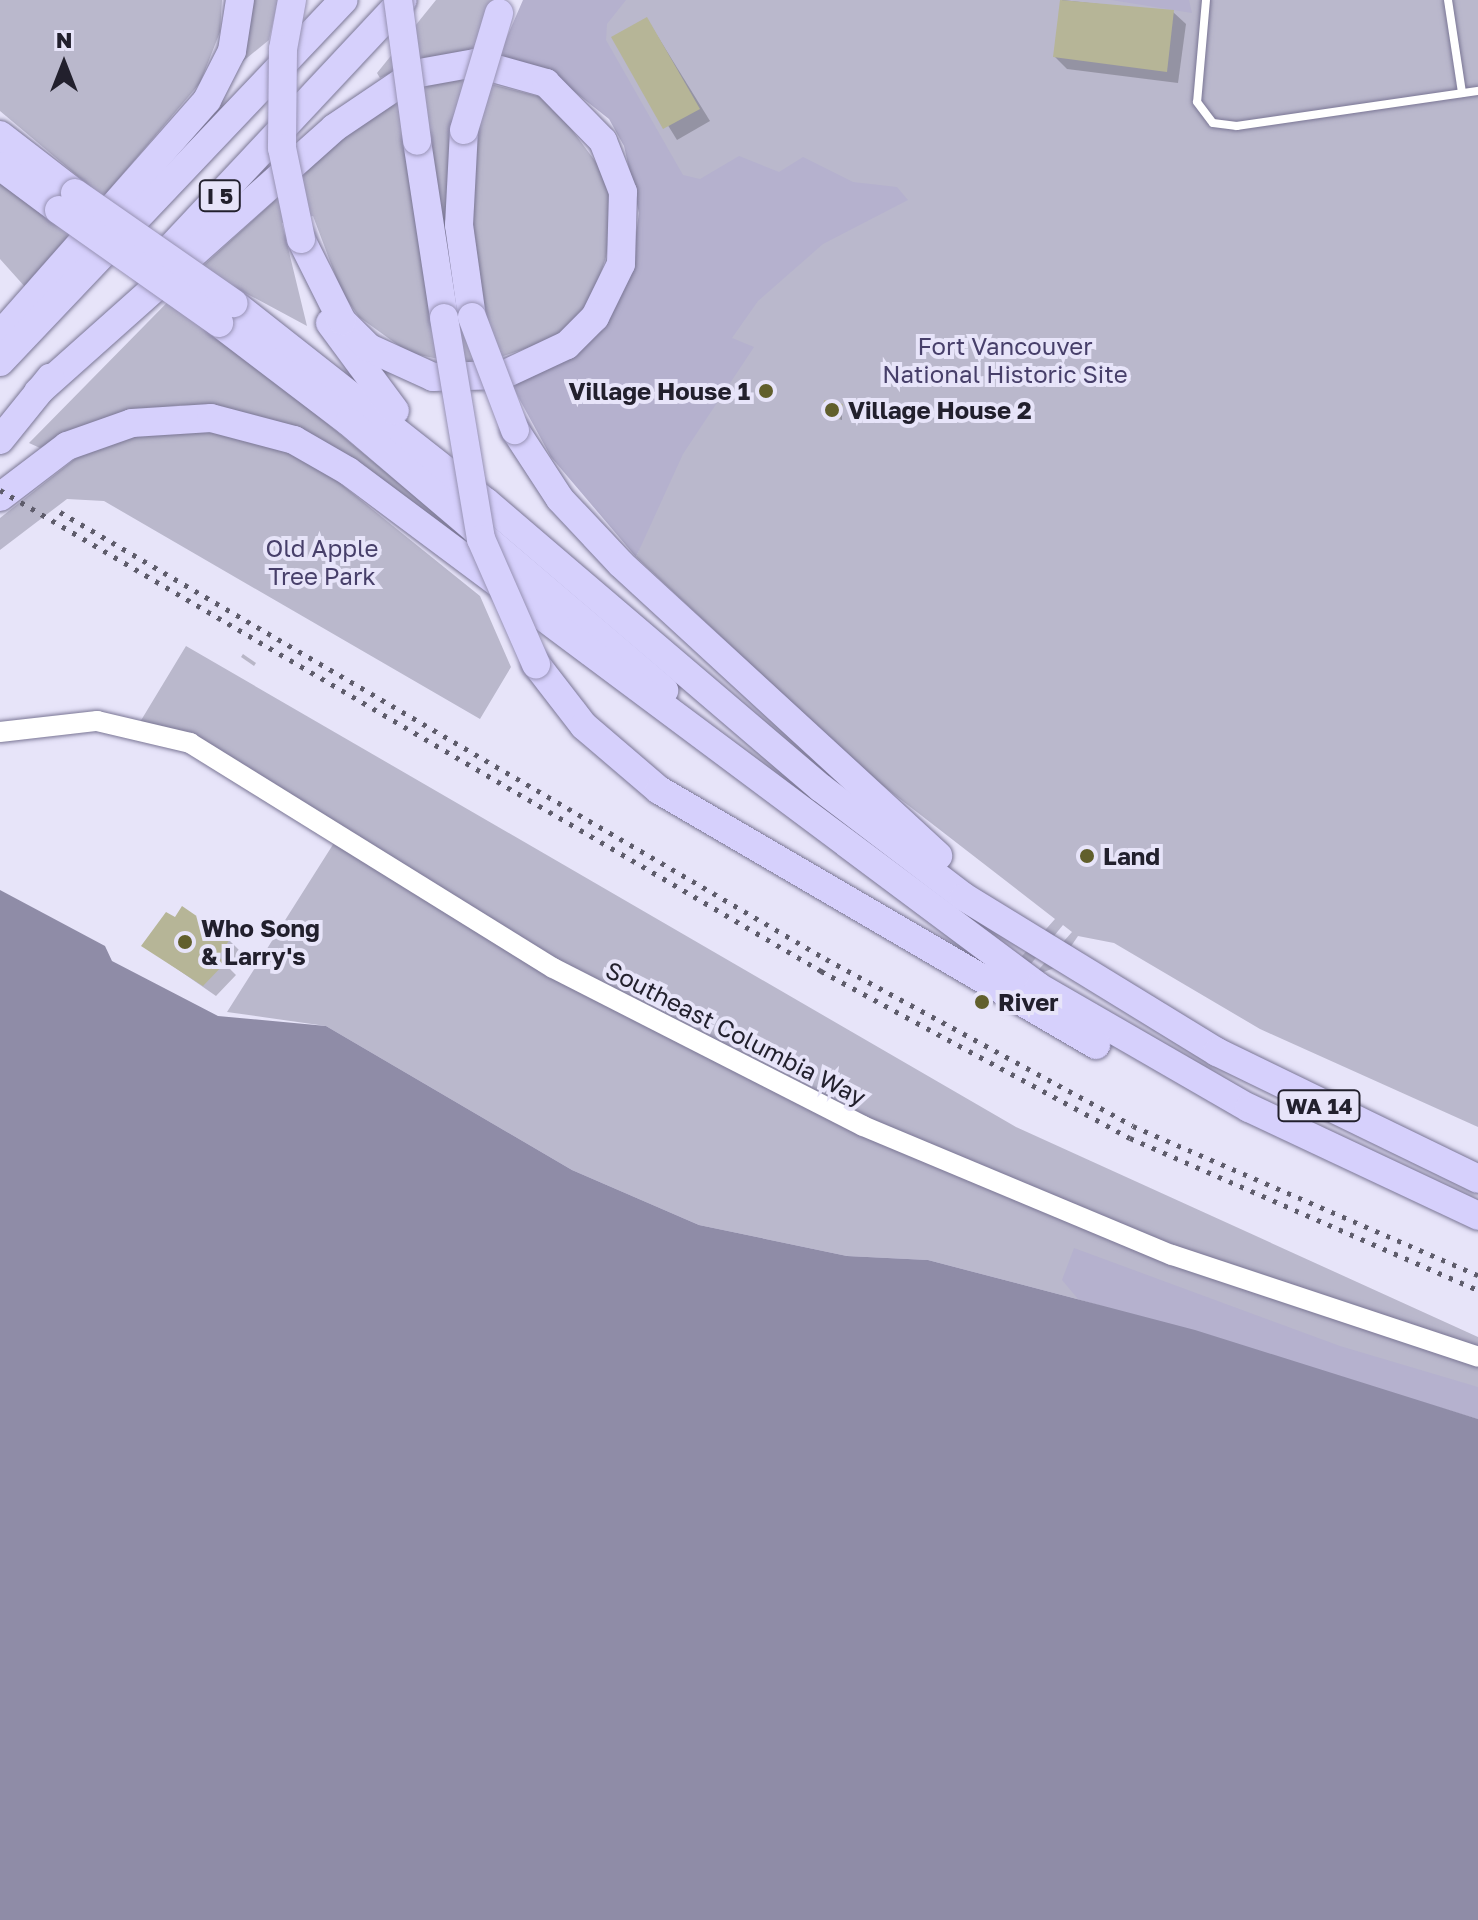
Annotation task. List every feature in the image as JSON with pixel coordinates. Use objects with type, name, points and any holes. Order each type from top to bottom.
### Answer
[{"type":"highway","points":[[0,335],[207,100],[232,51],[240,0]]},
{"type":"highway","points":[[292,0],[283,49],[282,148],[301,239],[323,308],[347,352],[372,388],[486,502]]},
{"type":"highway","name":"I 5","points":[[0,362],[343,0]]},
{"type":"highway","points":[[400,0],[417,141],[481,539],[536,664],[602,745],[703,818],[1241,1124],[1358,1162]]},
{"type":"highway","name":"I 5","points":[[0,440],[38,392],[400,0]]},
{"type":"highway","points":[[502,6],[464,130],[459,225],[472,317],[515,430],[560,499],[621,564],[922,844],[1052,952]]},
{"type":"highway","points":[[38,392],[355,111],[428,69],[489,64],[559,91],[603,141],[623,192],[621,264],[595,317],[567,345],[503,375],[433,377],[369,348],[342,321],[301,239]]},
{"type":"highway","points":[[0,135],[67,202]]},
{"type":"highway","points":[[0,166],[67,202],[486,502],[821,788],[964,897],[1052,952]]},
{"type":"highway","points":[[226,313],[349,422],[841,842]]},
{"type":"highway","points":[[0,497],[67,446],[132,423],[211,418],[283,435],[348,471],[841,842],[1090,1019],[1358,1162],[1478,1216]]},
{"type":"highway","name":"WA 14","points":[[1052,952],[1271,1082],[1478,1179]]},
{"type":"street","name":"Southeast Columbia Way","points":[[0,732],[97,721],[190,743],[553,968],[863,1126],[1172,1255],[1478,1357]]},
{"type":"lane","points":[[1206,0],[1197,102],[1213,123],[1237,126],[1478,91]]},
{"type":"lane","points":[[1448,0],[1462,93]]},
{"type":"green space","points":[[0,0],[222,0],[220,32],[200,83],[26,288],[0,259],[0,181],[93,189],[0,111]]},
{"type":"green space","points":[[253,0],[278,0],[269,40],[242,62]]},
{"type":"green space","points":[[436,0],[493,0],[472,52],[420,59],[380,78],[377,73]]},
{"type":"green space","name":"Fort Vancouver National Historic Site","points":[[572,0],[1478,0],[1478,1127],[1260,1029],[1114,943],[1078,936],[1057,967],[1033,976],[1072,932],[1063,925],[1025,971],[983,987],[944,971],[1013,966],[1055,919],[869,775],[636,557],[644,536],[658,231]]},
{"type":"green space","points":[[464,77],[549,99],[604,173],[613,215],[606,257],[593,297],[560,337],[474,366],[409,353],[359,317],[342,293],[313,216],[282,223],[307,326],[225,282],[258,366],[465,538],[470,552],[225,410],[180,405],[121,413],[40,448],[29,443],[204,265],[354,128],[419,85]]},
{"type":"green space","name":"Old Apple Tree Park","points":[[220,430],[292,452],[336,480],[480,596],[511,667],[480,719],[104,501],[67,499],[0,550],[0,518],[85,451],[128,436]]},
{"type":"green space","points":[[186,646],[1016,1127],[1478,1337],[1478,1419],[1195,1330],[928,1260],[847,1256],[699,1225],[572,1170],[326,1026],[227,1012],[339,835],[245,773],[137,727]]},
{"type":"shaded area","points":[[523,0],[626,0],[607,24],[606,40],[683,175],[700,179],[739,156],[779,172],[803,157],[853,182],[897,187],[908,200],[823,244],[758,301],[732,338],[754,347],[683,454],[636,557],[551,457],[510,382],[603,330],[631,270],[639,213],[624,146],[609,119],[552,74],[499,55]]},
{"type":"shaded area","points":[[1111,0],[1189,0],[1192,13]]},
{"type":"shaded area","points":[[0,890],[105,946],[112,961],[218,1016],[326,1026],[572,1170],[699,1225],[847,1256],[928,1260],[1195,1330],[1478,1419],[1478,1920],[0,1920]]},
{"type":"shaded area","points":[[1074,1248],[1340,1346],[1478,1387],[1478,1419],[1078,1299],[1062,1280]]},
{"type":"building","points":[[1060,0],[1174,10],[1167,72],[1053,57]]},
{"type":"building","points":[[647,17],[700,109],[663,129],[611,37]]},
{"type":"building","name":"Village House 1","points":[[759,383],[775,385],[773,400],[757,398]]},
{"type":"building","name":"Village House 2","points":[[824,400],[843,404],[840,419],[822,416]]},
{"type":"building","name":"Who Song & Larry's","points":[[182,906],[230,939],[218,957],[226,962],[203,986],[141,946],[166,912],[175,917]]},
{"type":"railway","points":[[0,490],[821,971],[1130,1138],[1478,1290]]},
{"type":"railway","points":[[60,512],[826,959],[1133,1126],[1478,1275]]},
{"type":"place","name":"Village House 1","points":[[766,391]]},
{"type":"place","name":"Village House 2","points":[[832,410]]},
{"type":"place","name":"Land","points":[[1087,856]]},
{"type":"place","name":"Who Song & Larry's","points":[[185,942]]},
{"type":"place","name":"River","points":[[982,1002]]}]
